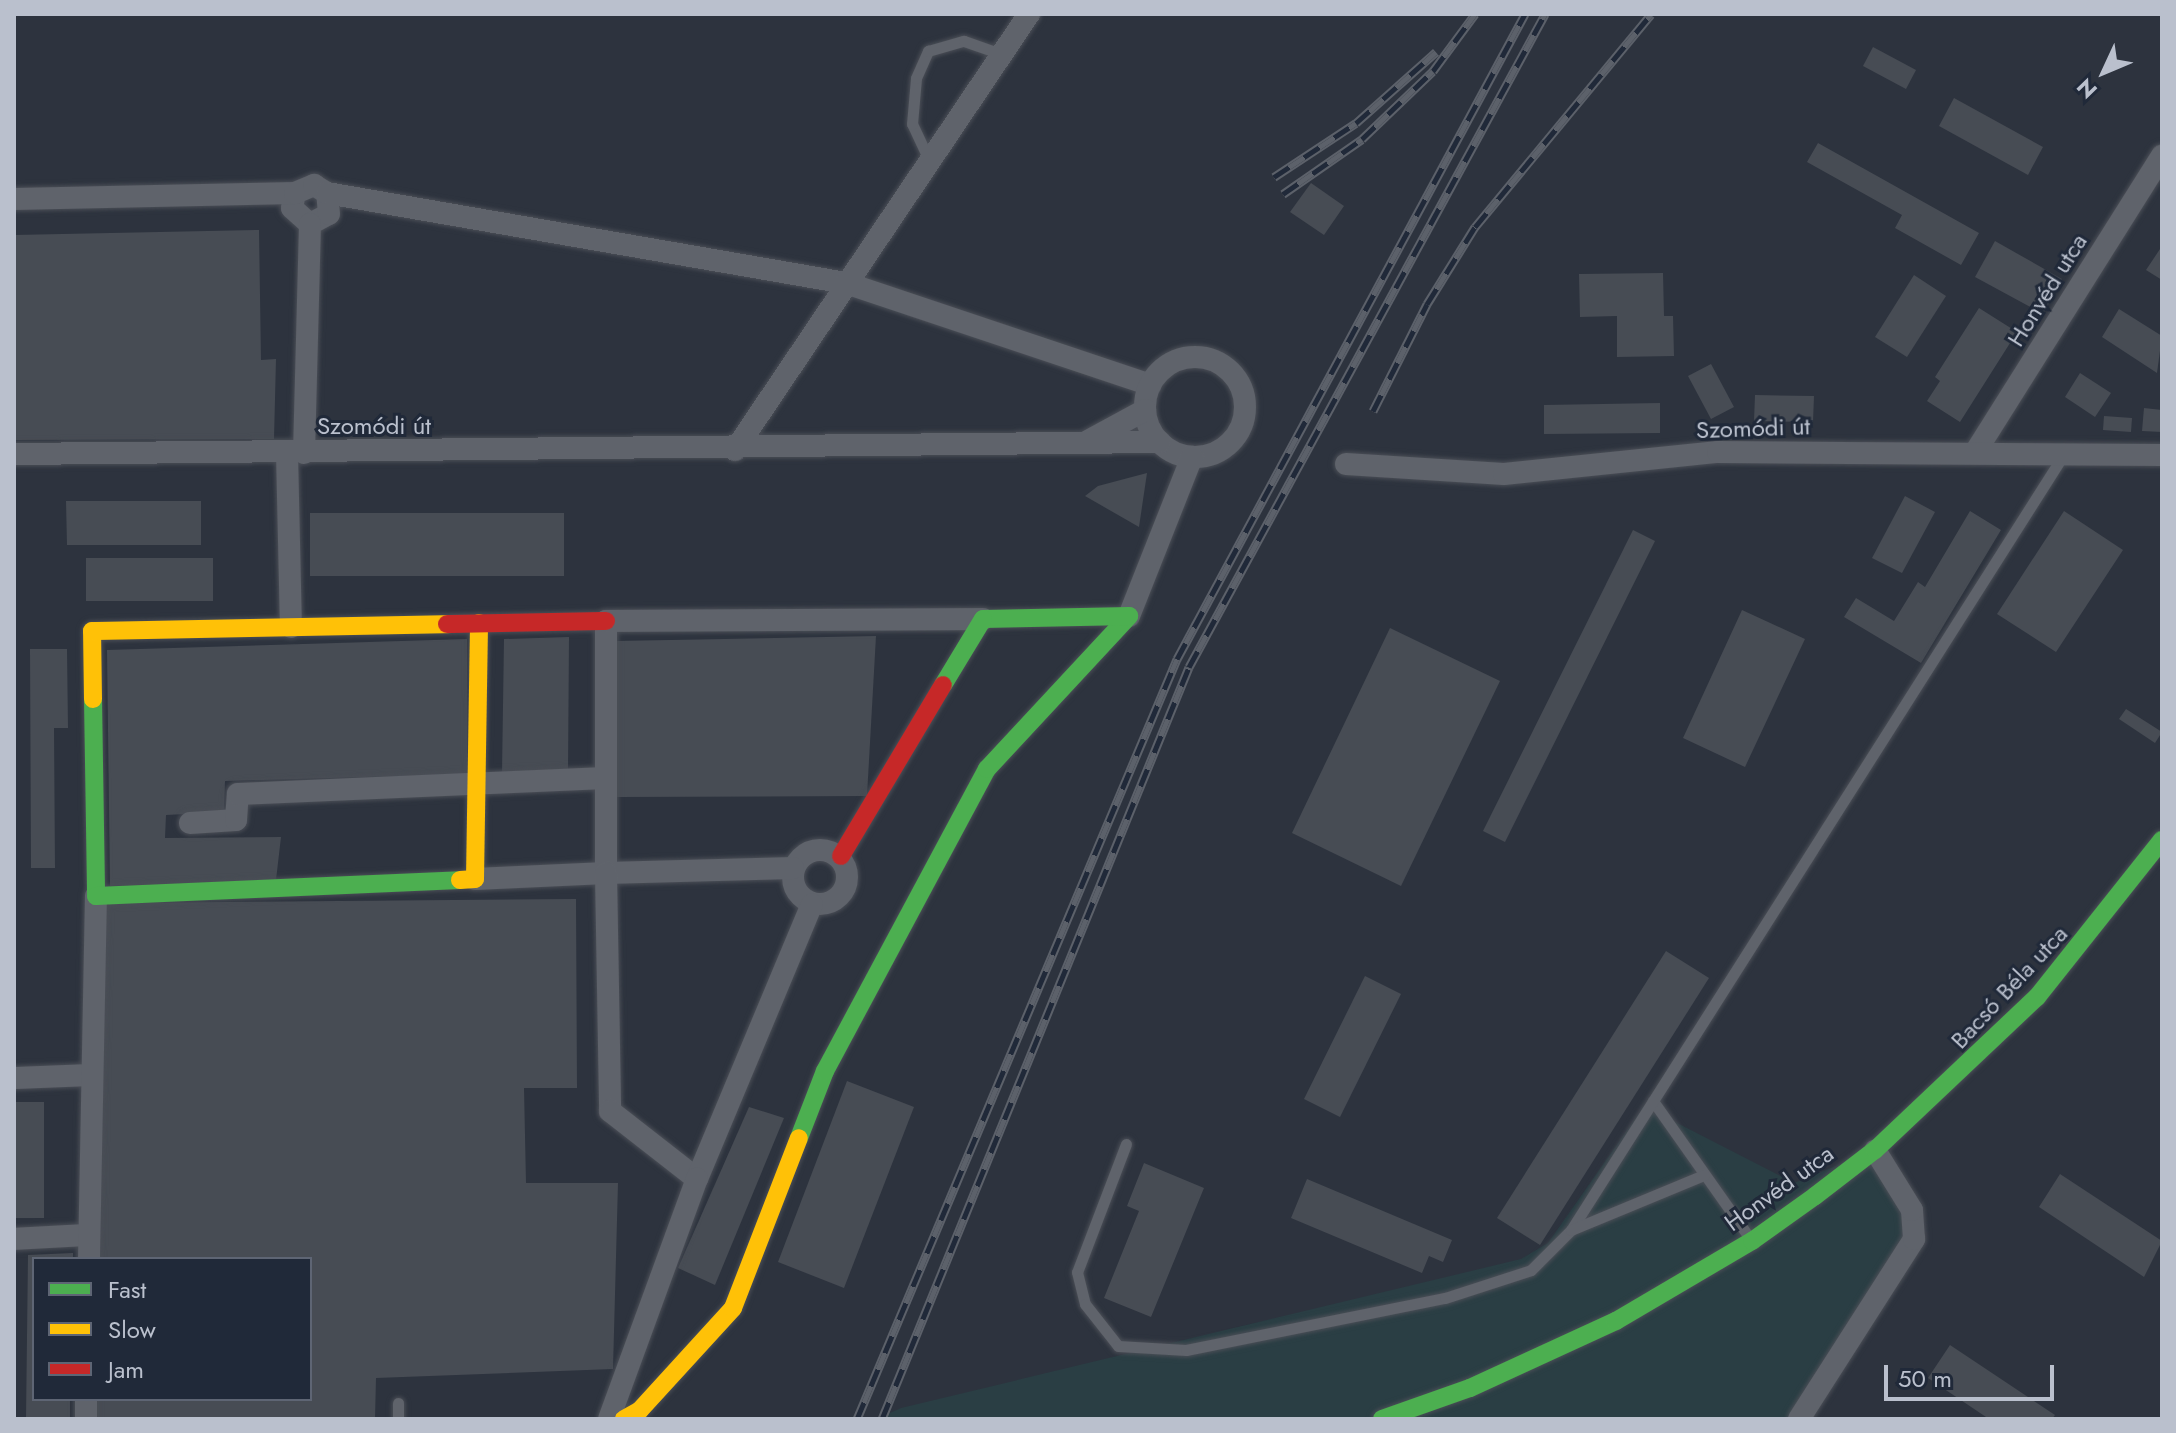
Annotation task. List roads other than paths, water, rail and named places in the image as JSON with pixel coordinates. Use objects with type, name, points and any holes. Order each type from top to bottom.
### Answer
[{"type":"street","points":[[735,450],[932,151],[1004,55],[1029,14]]},
{"type":"street","name":"Honvéd utca","points":[[1976,451],[2162,156]]},
{"type":"street","points":[[14,199],[295,193],[314,185],[327,193],[846,283],[1150,385]]},
{"type":"street","points":[[295,193],[292,208],[310,224]]},
{"type":"street","points":[[310,224],[329,214],[327,193]]},
{"type":"street","points":[[291,627],[296,453],[310,224]]},
{"type":"street","points":[[1186,357],[1207,358],[1237,379],[1244,394],[1242,425],[1222,449],[1192,457],[1160,442],[1145,410],[1150,385],[1166,366],[1186,357]]},
{"type":"street","points":[[1076,446],[1145,410]]},
{"type":"street","name":"Szomódi út","points":[[14,454],[735,450],[1076,446],[1160,442]]},
{"type":"street","name":"Szomódi út","points":[[1346,464],[1504,474],[1718,452],[1976,451],[2162,455]]},
{"type":"street","points":[[624,1419],[640,1410],[733,1308],[825,1071],[987,769],[1129,616],[1192,457]]},
{"type":"street","points":[[89,1257],[96,896],[92,631],[606,621],[1129,616]]},
{"type":"street","points":[[841,856],[983,619]]},
{"type":"street","points":[[606,621],[610,1111],[697,1179]]},
{"type":"street","points":[[475,879],[479,623]]},
{"type":"street","points":[[190,823],[236,820],[238,794],[606,778]]},
{"type":"street","name":"Bacsó Béla utca","points":[[1875,1150],[2037,997],[2162,840]]},
{"type":"street","points":[[823,849],[841,856],[850,875],[844,892],[828,903],[812,904],[797,893],[793,868],[804,854],[823,849]]},
{"type":"street","points":[[96,896],[606,873],[793,868]]},
{"type":"street","points":[[609,1419],[697,1179],[812,904]]},
{"type":"street","points":[[14,1078],[92,1075]]},
{"type":"street","points":[[1799,1419],[1914,1239],[1912,1210],[1875,1150]]},
{"type":"street","name":"Honvéd utca","points":[[1382,1419],[1552,1353],[1712,1266],[1752,1241],[1875,1150]]},
{"type":"street","points":[[14,1239],[89,1235]]},
{"type":"lane","points":[[932,151],[912,124],[916,78],[928,51],[964,41],[1004,55]]},
{"type":"lane","points":[[1126,1144],[1077,1272],[1085,1304],[1118,1346],[1186,1350],[1445,1298],[1531,1270],[1571,1230],[2064,453]]},
{"type":"lane","points":[[1653,1101],[1752,1241]]},
{"type":"lane","points":[[1571,1230],[1704,1175]]},
{"type":"lane","points":[[398,1403],[398,1419]]},
{"type":"railway","points":[[1283,194],[1362,139],[1433,71],[1475,14]]},
{"type":"railway","points":[[857,1419],[1177,659],[1525,14]]},
{"type":"railway","points":[[882,1419],[1189,667],[1545,14]]},
{"type":"railway","points":[[1373,411],[1427,304],[1475,227],[1651,14]]},
{"type":"railway","points":[[1274,177],[1356,123],[1436,52]]}]
